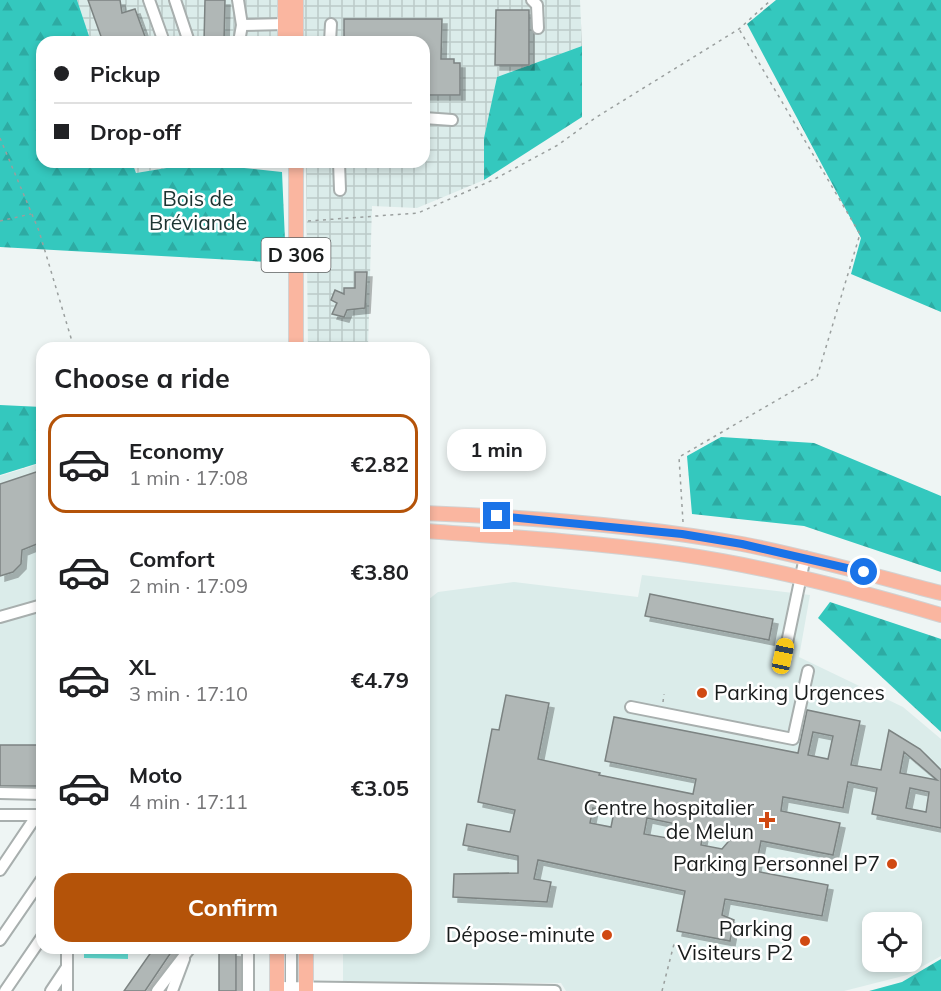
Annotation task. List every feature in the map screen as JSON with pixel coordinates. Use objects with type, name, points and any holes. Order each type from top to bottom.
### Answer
[{"type":"main road","points":[[285,0],[285,36]]},
{"type":"main road","points":[[296,0],[296,36]]},
{"type":"main road","name":"D 306","points":[[286,168],[287,342]]},
{"type":"main road","name":"D 306","points":[[296,168],[296,342]]},
{"type":"main road","points":[[430,513],[497,516],[682,534],[805,557],[941,592]]},
{"type":"main road","points":[[430,531],[613,546],[681,555],[800,578],[941,615]]},
{"type":"main road","points":[[278,954],[282,990]]},
{"type":"main road","points":[[306,954],[306,989]]},
{"type":"street","points":[[149,0],[162,36]]},
{"type":"street","points":[[175,0],[187,36]]},
{"type":"street","points":[[238,0],[243,36]]},
{"type":"street","points":[[532,0],[537,5],[538,28]]},
{"type":"street","points":[[242,25],[286,24]]},
{"type":"street","points":[[330,36],[331,24]]},
{"type":"street","points":[[240,36],[242,25]]},
{"type":"street","points":[[430,118],[452,120]]},
{"type":"street","points":[[339,168],[340,190]]},
{"type":"street","points":[[783,662],[805,557]]},
{"type":"street","points":[[0,617],[36,607]]},
{"type":"street","points":[[631,707],[793,739],[808,671]]},
{"type":"street","points":[[0,793],[36,794]]},
{"type":"street","points":[[0,815],[36,815]]},
{"type":"street","points":[[0,870],[36,820]]},
{"type":"street","points":[[0,940],[36,888]]},
{"type":"street","points":[[5,991],[36,946]]},
{"type":"street","points":[[67,954],[67,991]]},
{"type":"street","points":[[157,991],[186,954]]},
{"type":"street","points":[[172,991],[187,954]]},
{"type":"street","points":[[248,954],[248,991]]},
{"type":"street","points":[[290,954],[282,990],[554,991]]},
{"type":"street","points":[[51,991],[67,967]]},
{"type":"path","points":[[296,222],[418,213],[493,180],[558,145],[595,118],[739,29],[771,0]]},
{"type":"path","points":[[682,534],[679,457],[817,377],[860,234],[739,29]]},
{"type":"path","points":[[0,138],[32,214],[72,342]]},
{"type":"path","points":[[0,221],[32,214]]},
{"type":"path","points":[[662,991],[674,944]]},
{"type":"shaded area","points":[[77,0],[580,0],[582,46],[497,77],[484,138],[484,180],[417,208],[372,206],[368,342],[308,342],[306,168],[430,168],[430,36],[89,36]]},
{"type":"shaded area","points":[[134,168],[166,168],[136,173]]},
{"type":"shaded area","points":[[36,465],[36,794],[0,794],[0,476]]},
{"type":"shaded area","name":"Centre hospitalier de Melun","points":[[642,575],[810,595],[799,657],[903,707],[941,739],[941,956],[922,967],[922,912],[862,912],[862,972],[912,972],[844,991],[566,991],[561,983],[343,982],[343,954],[430,954],[430,598],[438,592],[514,582],[638,597]]},
{"type":"shaded area","points":[[84,954],[128,954],[128,959],[84,958]]},
{"type":"green space","name":"Bois de Bréviande","points":[[0,0],[77,0],[89,36],[36,36],[36,168],[134,168],[136,173],[166,168],[244,168],[282,172],[286,263],[0,247]]},
{"type":"green space","points":[[776,0],[941,0],[941,312],[851,274],[861,238],[747,24]]},
{"type":"green space","points":[[582,46],[582,117],[484,180],[484,138],[497,77]]},
{"type":"green space","points":[[0,405],[36,407],[36,464],[0,475]]},
{"type":"green space","points":[[721,437],[814,443],[941,496],[941,572],[804,526],[692,514],[687,456]]},
{"type":"green space","points":[[830,602],[941,639],[941,732],[818,618]]},
{"type":"green space","points":[[941,959],[941,991],[869,991],[902,982]]},
{"type":"building","points":[[88,0],[120,0],[122,13],[135,9],[145,36],[101,36]]},
{"type":"building","points":[[205,0],[225,0],[224,36],[204,36]]},
{"type":"building","points":[[496,10],[529,10],[529,65],[495,65]]},
{"type":"building","points":[[344,19],[442,19],[441,59],[454,59],[454,63],[460,63],[460,95],[430,95],[430,36],[344,36]]},
{"type":"building","points":[[355,272],[367,272],[365,308],[347,310],[344,317],[332,314],[337,303],[331,300],[335,290],[344,294],[344,288],[355,288]]},
{"type":"building","points":[[36,472],[36,544],[22,550],[21,564],[13,572],[0,576],[0,484]]},
{"type":"building","points":[[650,594],[773,619],[769,640],[645,616]]},
{"type":"building","points":[[506,695],[549,703],[538,759],[600,773],[599,775],[693,794],[696,779],[605,761],[614,717],[798,753],[807,710],[860,721],[851,765],[881,770],[889,730],[920,749],[941,770],[941,828],[872,814],[877,788],[848,782],[843,808],[783,797],[781,811],[840,823],[833,855],[761,841],[755,871],[828,885],[822,916],[725,899],[722,915],[734,920],[730,941],[677,931],[685,891],[538,860],[534,879],[551,882],[547,902],[453,897],[454,874],[518,873],[518,856],[463,845],[467,824],[510,832],[515,810],[478,802],[492,729],[499,730]],"holes":[[[813,732],[833,736],[828,759],[808,755]],[[904,752],[937,780],[900,773]],[[910,788],[929,792],[926,812],[906,808]],[[593,808],[614,812],[611,827],[590,823]],[[647,818],[676,824],[673,839],[644,834]],[[704,830],[734,835],[722,849],[701,845]]]},
{"type":"building","points":[[0,745],[36,745],[36,786],[0,786]]},
{"type":"building","points":[[150,954],[170,954],[145,991],[124,991]]},
{"type":"building","points":[[219,954],[236,954],[236,991],[219,991]]},
{"type":"place","name":"Parking Urgences","points":[[702,693]]},
{"type":"place","name":"Centre hospitalier de Melun","points":[[767,820]]},
{"type":"place","name":"Parking Personnel P7","points":[[892,864]]},
{"type":"place","name":"Dépose-minute","points":[[607,935]]},
{"type":"place","name":"Parking Visiteurs P2","points":[[805,941]]},
{"type":"route","points":[[497,516],[630,527],[682,534],[801,556],[864,572]]}]
